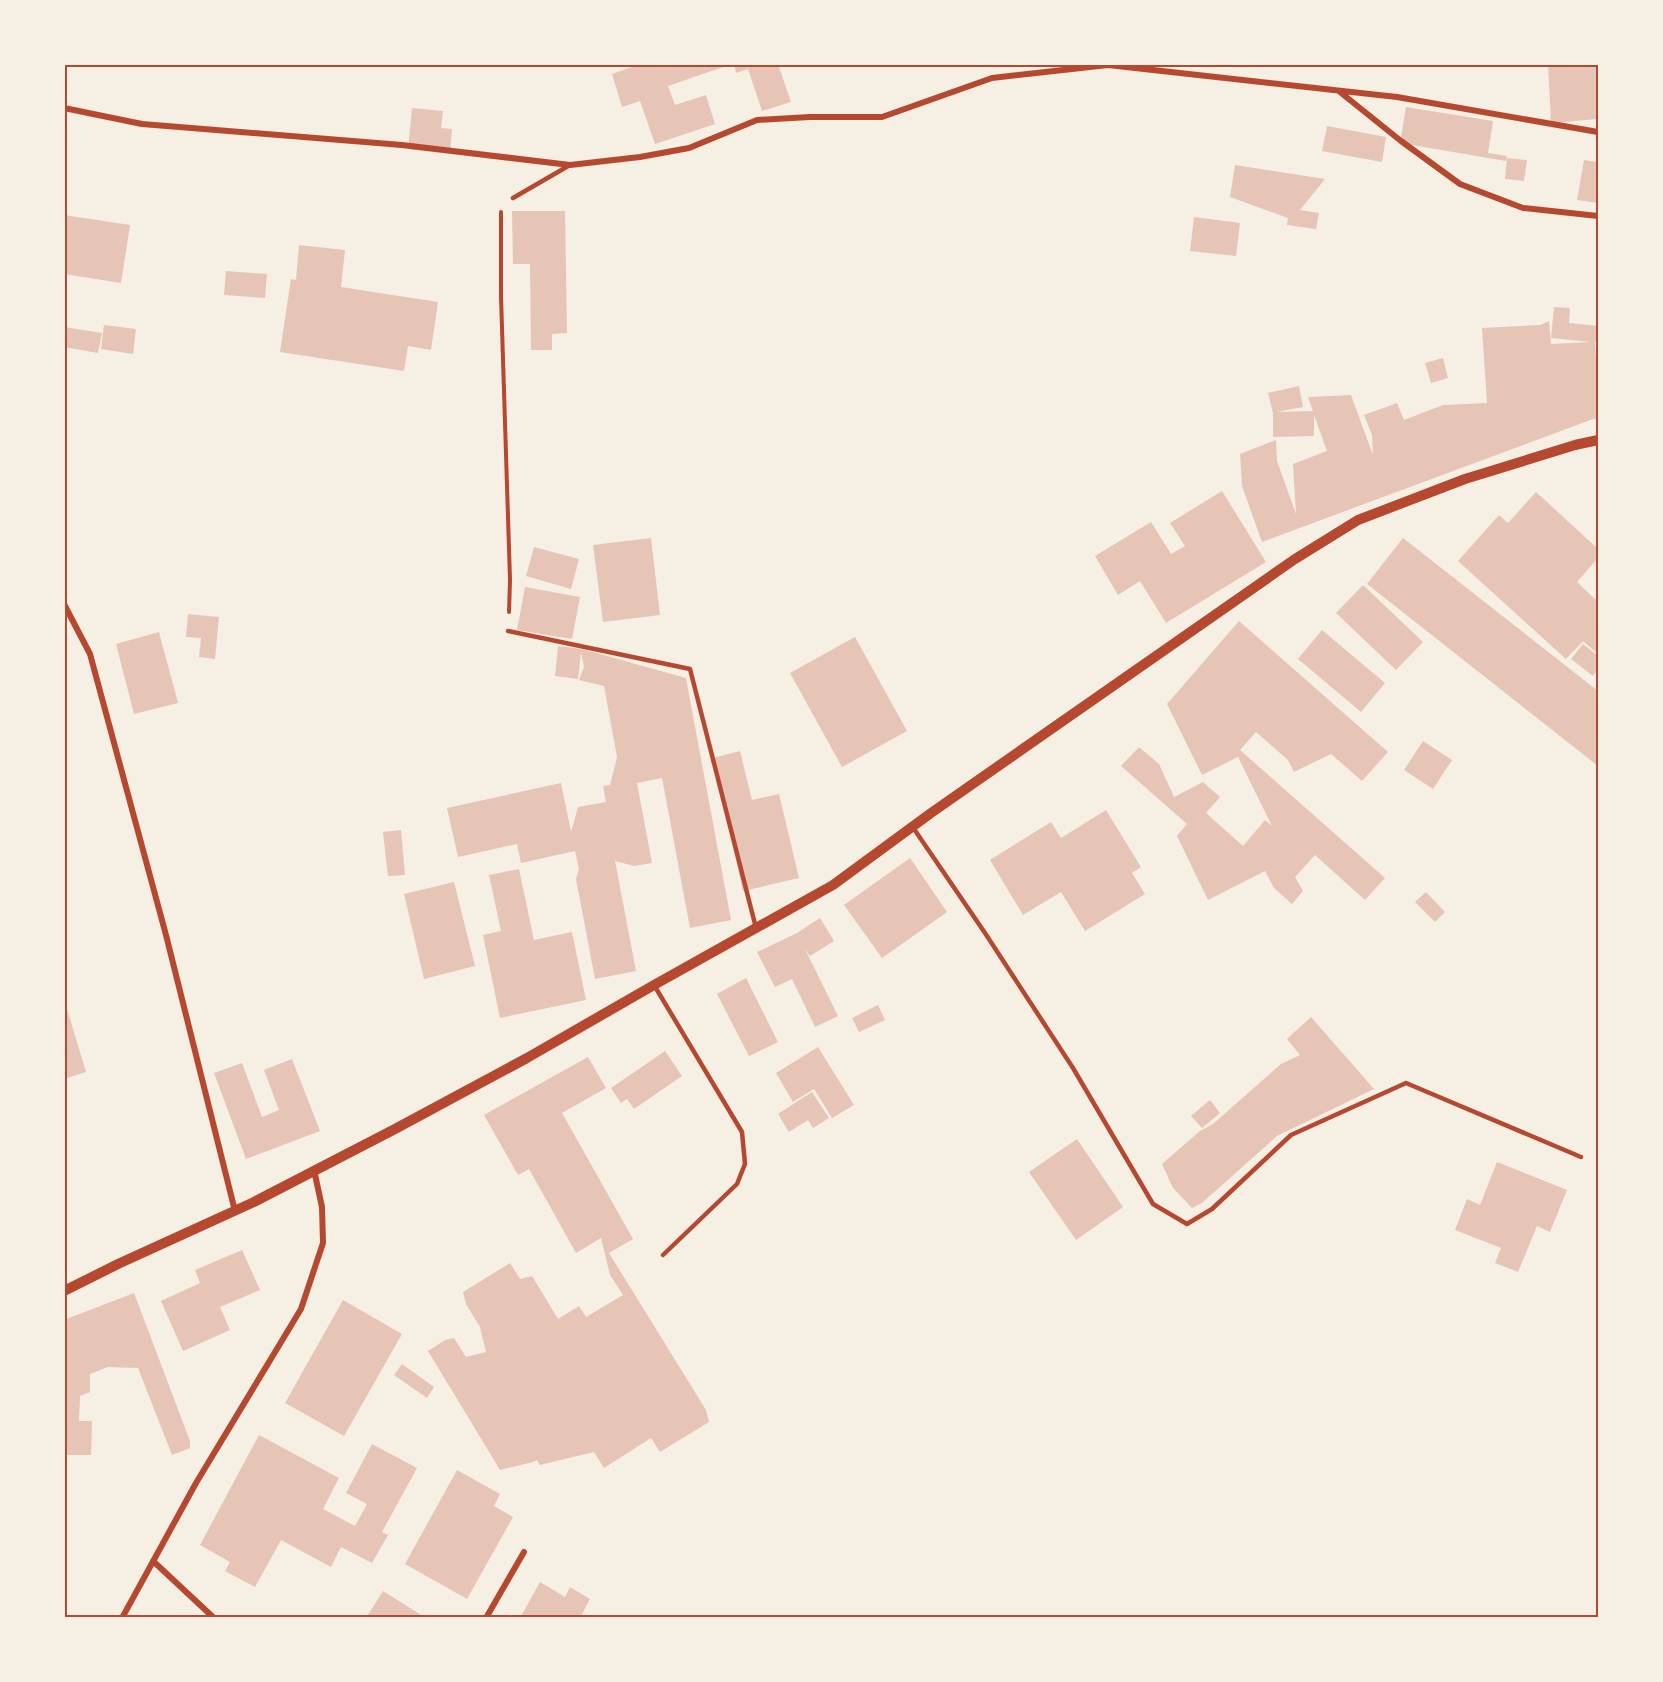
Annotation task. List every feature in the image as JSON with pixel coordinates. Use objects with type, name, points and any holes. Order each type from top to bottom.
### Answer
[{"type":"street","points":[[64,108],[142,124],[402,144],[570,165],[640,157],[689,148],[757,120],[882,117],[992,78],[1108,65],[1397,98],[1599,132]]},
{"type":"street","points":[[1340,91],[1401,141],[1460,184],[1523,208],[1599,216]]},
{"type":"street","points":[[64,1291],[235,1211],[527,1058],[834,885],[912,826],[1295,559],[1358,520],[1466,480],[1575,445],[1599,440]]},
{"type":"street","points":[[64,604],[90,654],[166,935],[235,1211]]},
{"type":"street","points":[[122,1617],[196,1483],[301,1309],[323,1243],[322,1207],[314,1170]]},
{"type":"street","points":[[486,1617],[524,1552]]},
{"type":"street","points":[[153,1561],[214,1617]]},
{"type":"lane","points":[[513,198],[570,165]]},
{"type":"lane","points":[[508,631],[690,669],[756,928]]},
{"type":"lane","points":[[912,826],[986,933],[1073,1068],[1153,1204],[1187,1224],[1212,1209],[1291,1135],[1406,1083],[1581,1157]]},
{"type":"lane","points":[[654,985],[742,1132],[745,1164],[737,1184],[663,1255]]},
{"type":"path","points":[[508,631],[510,580],[500,213],[513,198]]},
{"type":"building","points":[[641,64],[732,64],[668,86],[675,105],[706,95],[715,124],[655,144],[640,101],[622,107],[612,74]]},
{"type":"building","points":[[734,64],[778,64],[791,102],[762,111],[748,69],[736,73]]},
{"type":"building","points":[[1548,64],[1598,64],[1598,119],[1551,123]]},
{"type":"building","points":[[1406,107],[1493,121],[1488,153],[1507,156],[1506,161],[1400,143]]},
{"type":"building","points":[[412,108],[443,111],[441,128],[452,129],[450,153],[408,149]]},
{"type":"building","points":[[1327,126],[1386,137],[1382,162],[1322,151]]},
{"type":"building","points":[[1507,158],[1527,160],[1524,181],[1505,179]]},
{"type":"building","points":[[1584,160],[1598,162],[1598,203],[1577,200]]},
{"type":"building","points":[[1235,165],[1325,179],[1300,210],[1319,213],[1316,229],[1287,225],[1288,218],[1230,197]]},
{"type":"building","points":[[512,211],[565,211],[567,333],[552,334],[552,350],[531,350],[530,264],[513,264]]},
{"type":"building","points":[[64,215],[130,225],[121,283],[64,274]]},
{"type":"building","points":[[1194,217],[1240,223],[1236,256],[1190,251]]},
{"type":"building","points":[[299,245],[345,250],[341,287],[438,302],[431,350],[408,346],[404,371],[280,352],[291,279],[296,280]]},
{"type":"building","points":[[226,271],[267,274],[265,298],[224,295]]},
{"type":"building","points":[[1554,307],[1570,308],[1569,323],[1598,326],[1597,342],[1595,342],[1598,419],[1262,542],[1242,486],[1240,454],[1276,440],[1277,461],[1296,514],[1293,464],[1327,451],[1314,415],[1314,436],[1273,437],[1273,413],[1268,393],[1299,386],[1303,407],[1276,412],[1313,411],[1308,397],[1351,395],[1373,455],[1372,435],[1364,415],[1397,403],[1404,420],[1443,405],[1487,403],[1482,328],[1540,325],[1549,321],[1551,344],[1591,342],[1551,338]]},
{"type":"building","points":[[104,325],[136,329],[133,354],[101,349]]},
{"type":"building","points":[[64,327],[102,333],[98,353],[64,347]]},
{"type":"building","points":[[1443,358],[1448,378],[1431,383],[1425,363]]},
{"type":"building","points":[[1222,491],[1266,562],[1166,623],[1140,581],[1118,595],[1095,556],[1151,522],[1171,554],[1185,546],[1170,523]]},
{"type":"building","points":[[1536,492],[1598,549],[1598,558],[1577,582],[1598,602],[1598,654],[1583,641],[1566,659],[1458,561],[1499,515],[1508,523]]},
{"type":"building","points":[[651,538],[660,615],[603,622],[593,545]]},
{"type":"building","points":[[1403,538],[1598,691],[1598,766],[1367,584]]},
{"type":"building","points":[[534,547],[579,559],[571,589],[526,576]]},
{"type":"building","points":[[1363,585],[1423,642],[1396,670],[1336,613]]},
{"type":"building","points":[[525,587],[580,597],[572,639],[517,630]]},
{"type":"building","points":[[188,614],[219,617],[215,659],[199,657],[201,638],[186,637]]},
{"type":"building","points":[[1239,621],[1388,752],[1362,781],[1331,754],[1294,772],[1288,760],[1256,732],[1240,750],[1385,878],[1365,900],[1315,855],[1295,877],[1303,891],[1292,904],[1274,888],[1265,871],[1208,900],[1177,836],[1187,824],[1121,766],[1139,747],[1159,764],[1174,797],[1203,782],[1220,797],[1206,813],[1243,846],[1265,820],[1272,826],[1238,757],[1202,775],[1167,704]]},
{"type":"building","points":[[1322,630],[1385,683],[1361,712],[1298,659]]},
{"type":"building","points":[[159,632],[178,703],[134,714],[116,644]]},
{"type":"building","points":[[855,637],[907,731],[842,767],[790,673]]},
{"type":"building","points":[[1583,644],[1598,656],[1598,669],[1593,676],[1571,659]]},
{"type":"building","points":[[558,646],[582,649],[686,678],[731,920],[690,928],[662,778],[637,783],[652,863],[634,866],[615,861],[636,971],[595,979],[576,879],[579,869],[575,851],[521,863],[517,844],[458,857],[447,808],[561,783],[571,832],[578,807],[606,802],[603,786],[610,785],[617,757],[604,686],[579,680],[584,667],[581,653],[578,679],[555,676]]},
{"type":"building","points":[[1423,741],[1452,760],[1433,789],[1404,770]]},
{"type":"building","points":[[740,751],[752,800],[779,794],[799,878],[743,891],[713,758]]},
{"type":"building","points":[[1106,810],[1141,867],[1132,873],[1145,894],[1085,931],[1061,892],[1023,915],[990,860],[1051,822],[1061,838]]},
{"type":"building","points":[[401,830],[405,875],[388,876],[383,832]]},
{"type":"building","points":[[910,858],[947,912],[882,958],[844,905]]},
{"type":"building","points":[[519,869],[534,940],[572,932],[586,1000],[500,1018],[483,935],[501,931],[489,875]]},
{"type":"building","points":[[454,882],[475,966],[424,979],[404,894]]},
{"type":"building","points":[[1426,892],[1445,912],[1435,922],[1415,902]]},
{"type":"building","points":[[820,918],[834,941],[810,956],[805,949],[838,1016],[815,1027],[792,979],[775,987],[757,952],[797,933]]},
{"type":"building","points":[[746,978],[778,1042],[749,1056],[717,994]]},
{"type":"building","points":[[64,999],[86,1072],[64,1079]]},
{"type":"building","points":[[878,1005],[885,1020],[859,1032],[852,1018]]},
{"type":"building","points":[[1311,1017],[1374,1089],[1277,1136],[1202,1203],[1192,1208],[1173,1188],[1162,1164],[1200,1131],[1213,1124],[1281,1064],[1300,1055],[1287,1039]]},
{"type":"building","points":[[818,1047],[854,1105],[832,1118],[814,1089],[793,1102],[776,1073]]},
{"type":"building","points":[[665,1051],[682,1076],[634,1109],[627,1099],[621,1103],[611,1088]]},
{"type":"building","points":[[588,1057],[606,1088],[562,1113],[633,1239],[609,1253],[706,1410],[709,1422],[660,1452],[651,1438],[604,1468],[594,1452],[540,1465],[537,1460],[500,1470],[428,1351],[445,1340],[454,1338],[466,1357],[486,1352],[480,1327],[466,1304],[463,1292],[510,1263],[520,1279],[532,1276],[558,1319],[579,1306],[586,1317],[623,1295],[610,1275],[601,1238],[576,1253],[529,1169],[518,1175],[484,1115]]},
{"type":"building","points":[[292,1059],[320,1131],[246,1159],[214,1073],[242,1063],[262,1117],[279,1110],[264,1070]]},
{"type":"building","points":[[812,1092],[829,1118],[813,1128],[808,1120],[789,1132],[778,1114]]},
{"type":"building","points":[[1210,1100],[1220,1113],[1202,1128],[1191,1116]]},
{"type":"building","points":[[1077,1139],[1123,1207],[1076,1240],[1029,1172]]},
{"type":"building","points":[[1497,1162],[1567,1190],[1550,1232],[1537,1226],[1518,1272],[1495,1263],[1501,1248],[1455,1230],[1467,1199],[1480,1205]]},
{"type":"building","points":[[242,1250],[260,1290],[220,1307],[230,1330],[183,1351],[161,1301],[200,1283],[195,1270]]},
{"type":"building","points":[[134,1293],[190,1441],[190,1448],[172,1455],[138,1368],[108,1367],[90,1374],[90,1392],[80,1396],[79,1421],[92,1421],[91,1455],[64,1455],[64,1320]]},
{"type":"building","points":[[343,1300],[402,1334],[344,1436],[285,1403]]},
{"type":"building","points":[[402,1364],[434,1387],[427,1398],[394,1375]]},
{"type":"building","points":[[259,1435],[339,1478],[323,1509],[355,1526],[367,1504],[346,1493],[372,1444],[417,1468],[382,1532],[388,1535],[372,1563],[341,1547],[331,1567],[281,1540],[255,1587],[225,1571],[230,1562],[200,1545]]},
{"type":"building","points":[[457,1470],[500,1494],[494,1506],[513,1517],[467,1599],[405,1564]]},
{"type":"building","points":[[540,1582],[565,1597],[570,1587],[590,1599],[580,1618],[520,1618]]},
{"type":"building","points":[[383,1591],[426,1618],[366,1618]]}]
